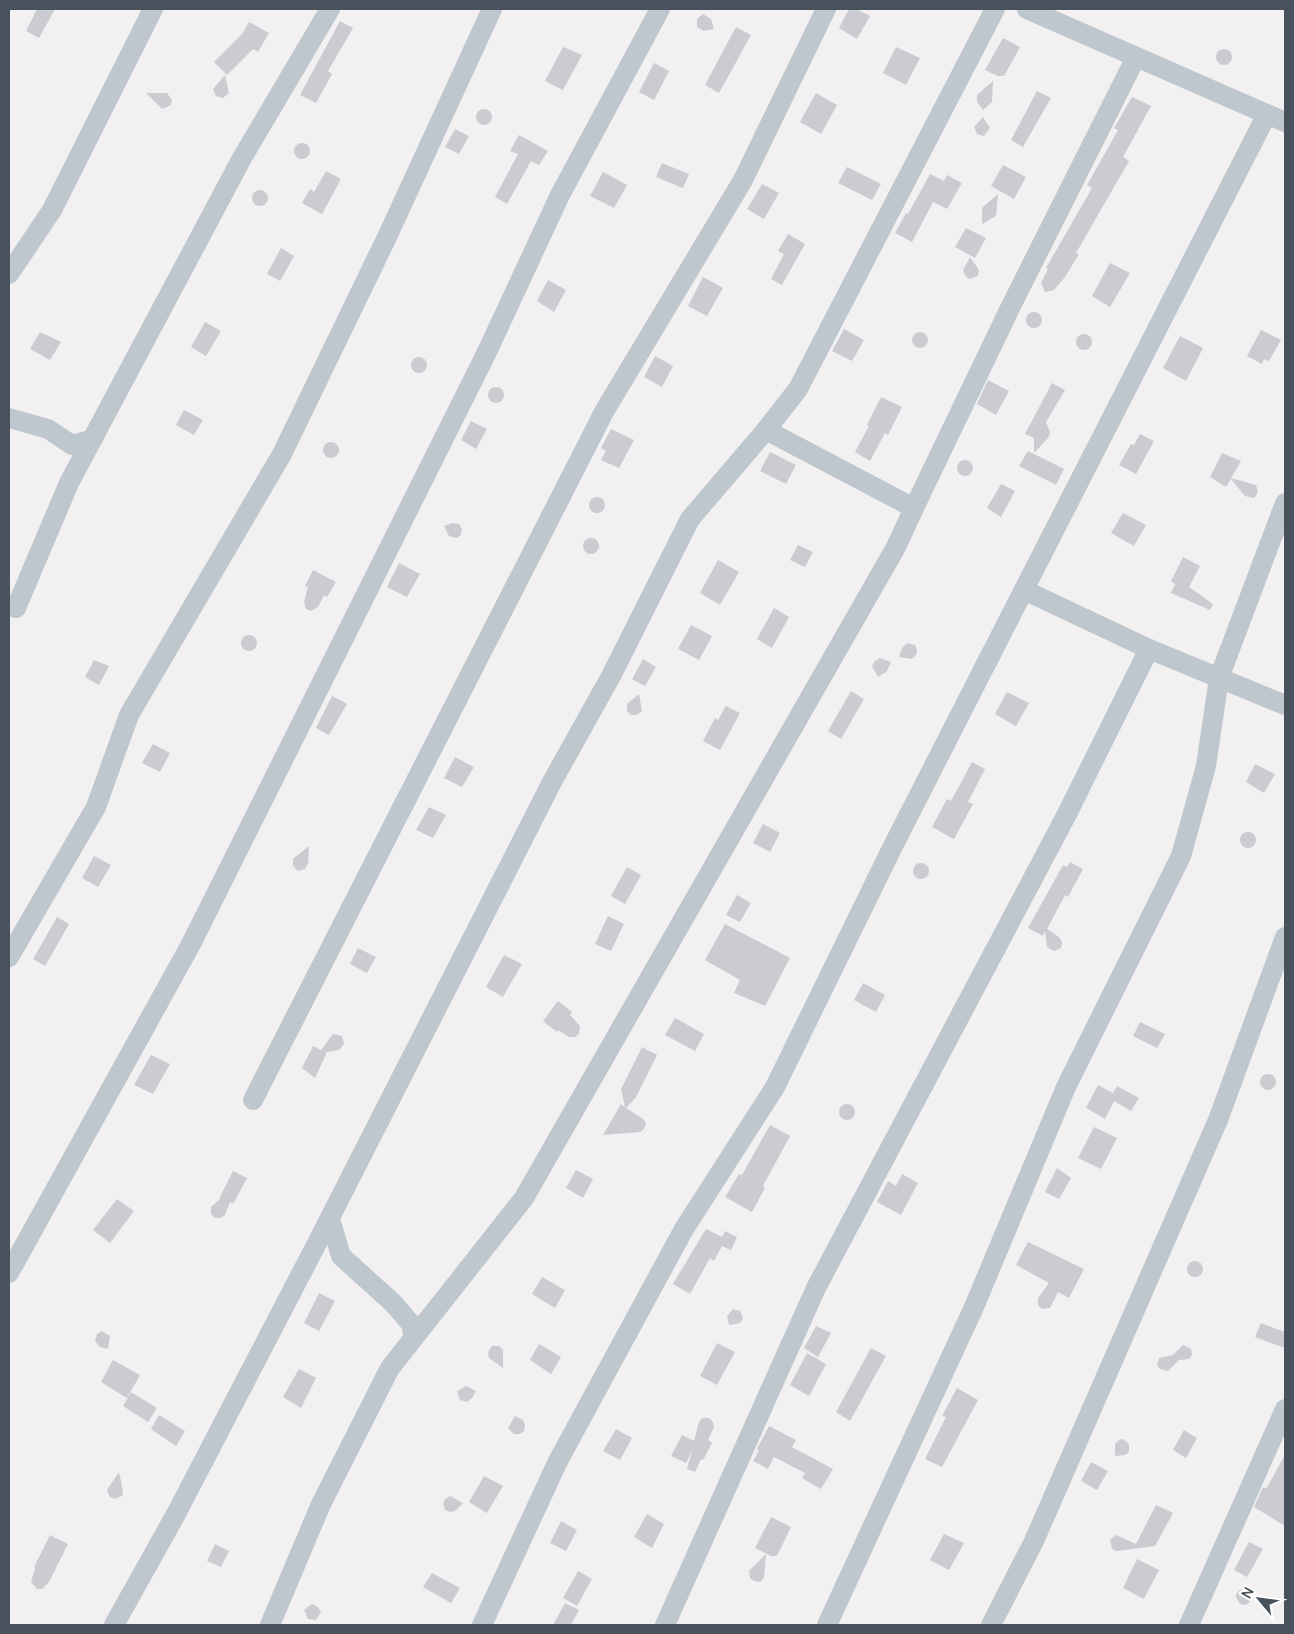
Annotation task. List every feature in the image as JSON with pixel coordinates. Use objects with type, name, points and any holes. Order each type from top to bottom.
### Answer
[{"type":"street","points":[[9,274],[52,210],[153,9]]},
{"type":"street","points":[[9,606],[16,608],[70,483],[93,439],[242,158],[330,9]]},
{"type":"street","points":[[9,957],[96,806],[129,716],[282,454],[388,235],[492,9]]},
{"type":"street","points":[[9,1273],[191,944],[486,354],[560,195],[660,9]]},
{"type":"street","points":[[253,1100],[605,410],[743,180],[826,9]]},
{"type":"street","points":[[114,1625],[176,1514],[330,1219],[553,780],[611,676],[690,519],[766,430],[798,389],[995,9]]},
{"type":"street","points":[[482,1625],[558,1461],[675,1246],[775,1087],[892,846],[1024,590],[1276,118],[1027,9]]},
{"type":"street","points":[[270,1625],[320,1504],[390,1368],[524,1198],[896,547],[1010,308],[1136,57]]},
{"type":"street","points":[[9,418],[48,429],[72,445],[93,439]]},
{"type":"street","points":[[766,430],[914,508]]},
{"type":"street","points":[[828,1625],[974,1306],[1066,1086],[1181,856],[1206,766],[1219,678],[1285,503]]},
{"type":"street","points":[[1024,590],[1149,649],[1285,705]]},
{"type":"street","points":[[665,1625],[816,1288],[1067,814],[1149,649]]},
{"type":"street","points":[[991,1625],[1034,1541],[1218,1120],[1285,937]]},
{"type":"street","points":[[330,1219],[341,1256],[393,1303],[412,1325],[413,1338]]},
{"type":"street","points":[[1189,1625],[1285,1409]]},
{"type":"building","points":[[37,9],[55,9],[39,38],[26,31]]},
{"type":"building","points":[[849,9],[856,9],[870,16],[857,39],[839,28]]},
{"type":"building","points":[[703,14],[711,19],[714,29],[704,31],[697,27],[697,19]]},
{"type":"building","points":[[340,21],[353,28],[328,71],[332,74],[316,103],[300,95]]},
{"type":"building","points":[[249,22],[269,33],[258,52],[253,49],[227,75],[214,62],[242,34]]},
{"type":"building","points":[[736,27],[751,35],[719,93],[705,85]]},
{"type":"building","points":[[1003,38],[1020,47],[1004,76],[998,76],[985,70]]},
{"type":"building","points":[[563,47],[582,55],[563,90],[545,81]]},
{"type":"building","points":[[896,47],[920,58],[906,85],[883,73]]},
{"type":"building","points":[[1224,49],[1230,51],[1232,57],[1230,63],[1224,65],[1218,63],[1216,57],[1218,51]]},
{"type":"building","points":[[654,63],[669,71],[654,100],[639,92]]},
{"type":"building","points":[[225,75],[229,93],[223,98],[216,96],[213,89]]},
{"type":"building","points":[[993,81],[992,102],[983,110],[977,102],[977,95]]},
{"type":"building","points":[[1037,91],[1051,98],[1023,147],[1011,140]]},
{"type":"building","points":[[146,93],[167,93],[172,100],[171,105],[162,109]]},
{"type":"building","points":[[816,93],[837,105],[821,134],[800,122]]},
{"type":"building","points":[[1132,97],[1151,106],[1123,157],[1129,161],[1076,253],[1079,254],[1065,277],[1054,290],[1045,292],[1041,283],[1048,269],[1046,268],[1092,188],[1087,185],[1118,130],[1114,128]]},
{"type":"building","points":[[481,109],[487,109],[492,114],[490,123],[481,125],[476,120],[476,114]]},
{"type":"building","points":[[983,117],[990,128],[984,136],[977,134],[974,127]]},
{"type":"building","points":[[455,129],[469,136],[459,154],[445,147]]},
{"type":"building","points":[[519,135],[548,151],[539,165],[531,161],[507,204],[495,197],[518,154],[510,151]]},
{"type":"building","points":[[302,143],[308,145],[310,151],[308,157],[302,159],[296,157],[294,151],[296,145]]},
{"type":"building","points":[[662,163],[689,174],[683,188],[656,177]]},
{"type":"building","points":[[1003,165],[1026,177],[1014,199],[991,186]]},
{"type":"building","points":[[847,167],[881,184],[872,200],[838,183]]},
{"type":"building","points":[[326,171],[341,179],[322,214],[302,203],[310,189],[314,192]]},
{"type":"building","points":[[603,172],[627,185],[614,208],[590,196]]},
{"type":"building","points":[[930,174],[944,181],[947,175],[962,183],[947,209],[933,202],[912,242],[895,233]]},
{"type":"building","points":[[762,184],[779,193],[764,219],[747,209]]},
{"type":"building","points":[[260,190],[266,192],[268,198],[266,204],[260,206],[254,204],[252,198],[254,192]]},
{"type":"building","points":[[998,194],[996,216],[982,224],[982,208]]},
{"type":"building","points":[[966,228],[986,238],[975,258],[955,247]]},
{"type":"building","points":[[788,234],[805,244],[782,285],[771,279],[784,254],[778,251]]},
{"type":"building","points":[[281,248],[294,256],[280,281],[267,274]]},
{"type":"building","points":[[970,257],[979,270],[978,276],[970,279],[966,277],[963,270]]},
{"type":"building","points":[[1110,263],[1130,273],[1110,307],[1092,296]]},
{"type":"building","points":[[703,277],[723,288],[707,316],[688,306]]},
{"type":"building","points":[[548,280],[566,290],[554,312],[537,301]]},
{"type":"building","points":[[1034,312],[1040,314],[1042,320],[1040,326],[1034,328],[1028,326],[1026,320],[1028,314]]},
{"type":"building","points":[[205,322],[221,331],[206,356],[191,347]]},
{"type":"building","points":[[844,329],[864,340],[852,361],[832,351]]},
{"type":"building","points":[[1261,330],[1281,340],[1269,361],[1264,359],[1262,364],[1247,356]]},
{"type":"building","points":[[40,332],[61,342],[50,360],[30,349]]},
{"type":"building","points":[[920,332],[926,334],[928,340],[926,346],[920,348],[914,346],[912,340],[914,334]]},
{"type":"building","points":[[1084,334],[1090,336],[1092,342],[1090,348],[1084,350],[1078,348],[1076,342],[1078,336]]},
{"type":"building","points":[[1180,336],[1203,348],[1186,381],[1163,368]]},
{"type":"building","points":[[655,356],[673,366],[662,387],[644,377]]},
{"type":"building","points":[[419,357],[425,359],[427,365],[425,371],[419,373],[413,371],[411,365],[413,359]]},
{"type":"building","points":[[988,380],[1009,391],[996,415],[977,404]]},
{"type":"building","points":[[1052,383],[1065,390],[1046,422],[1050,432],[1049,437],[1034,453],[1034,438],[1025,434]]},
{"type":"building","points":[[496,387],[502,389],[504,395],[502,401],[496,403],[490,401],[488,395],[490,389]]},
{"type":"building","points":[[881,397],[902,407],[888,435],[885,433],[870,461],[855,452],[869,426],[867,425]]},
{"type":"building","points":[[184,410],[203,420],[194,435],[176,425]]},
{"type":"building","points":[[471,421],[487,429],[476,449],[461,440]]},
{"type":"building","points":[[611,429],[634,440],[619,468],[601,460],[606,451],[601,448]]},
{"type":"building","points":[[1140,434],[1154,441],[1136,474],[1119,465],[1131,444],[1134,445]]},
{"type":"building","points":[[331,442],[337,444],[339,450],[337,456],[331,458],[325,456],[323,450],[325,444]]},
{"type":"building","points":[[1028,451],[1064,469],[1056,485],[1019,466]]},
{"type":"building","points":[[770,452],[796,465],[786,484],[760,471]]},
{"type":"building","points":[[1222,453],[1241,461],[1231,478],[1256,485],[1258,492],[1254,498],[1245,496],[1231,479],[1226,487],[1210,477]]},
{"type":"building","points":[[965,460],[971,462],[973,468],[971,474],[965,476],[959,474],[957,468],[959,462]]},
{"type":"building","points":[[1001,484],[1015,491],[1001,517],[987,508]]},
{"type":"building","points":[[597,497],[603,499],[605,505],[603,511],[597,513],[591,511],[589,505],[591,499]]},
{"type":"building","points":[[1123,513],[1146,525],[1134,546],[1111,533]]},
{"type":"building","points":[[452,523],[459,524],[462,529],[461,535],[457,538],[449,536],[444,526]]},
{"type":"building","points":[[591,538],[597,540],[599,546],[597,552],[591,554],[585,552],[583,546],[585,540]]},
{"type":"building","points":[[798,545],[813,552],[805,567],[790,560]]},
{"type":"building","points":[[1183,557],[1200,566],[1189,587],[1213,604],[1210,610],[1171,593],[1175,584],[1171,581]]},
{"type":"building","points":[[718,560],[739,572],[720,605],[700,593]]},
{"type":"building","points":[[399,563],[420,574],[407,597],[387,587]]},
{"type":"building","points":[[313,570],[336,582],[327,597],[324,595],[318,607],[311,611],[306,609],[304,602],[308,587],[305,586]]},
{"type":"building","points":[[774,608],[789,617],[772,648],[757,639]]},
{"type":"building","points":[[691,625],[712,636],[699,660],[678,649]]},
{"type":"building","points":[[249,635],[255,637],[257,643],[255,649],[249,651],[243,649],[241,643],[243,637]]},
{"type":"building","points":[[907,643],[915,645],[917,650],[916,655],[912,659],[899,657],[902,648]]},
{"type":"building","points":[[880,658],[891,662],[887,671],[878,677],[872,666]]},
{"type":"building","points":[[643,659],[656,667],[645,686],[632,679]]},
{"type":"building","points":[[94,660],[109,666],[99,685],[85,677]]},
{"type":"building","points":[[851,691],[864,699],[841,739],[828,731]]},
{"type":"building","points":[[1007,692],[1029,703],[1016,726],[995,714]]},
{"type":"building","points":[[639,694],[642,711],[637,715],[631,715],[627,711],[627,704]]},
{"type":"building","points":[[332,696],[347,704],[329,735],[316,728]]},
{"type":"building","points":[[726,706],[740,713],[720,750],[703,741],[715,718],[718,720]]},
{"type":"building","points":[[153,744],[170,753],[160,772],[142,763]]},
{"type":"building","points":[[455,757],[474,767],[462,787],[444,778]]},
{"type":"building","points":[[972,762],[985,769],[968,802],[973,804],[954,839],[932,827],[947,799],[951,801]]},
{"type":"building","points":[[1255,764],[1275,774],[1264,793],[1246,782]]},
{"type":"building","points":[[429,807],[446,815],[433,838],[416,830]]},
{"type":"building","points":[[763,824],[780,833],[770,852],[753,843]]},
{"type":"building","points":[[1248,832],[1254,834],[1256,840],[1254,846],[1248,848],[1242,846],[1240,840],[1242,834]]},
{"type":"building","points":[[309,846],[308,864],[305,869],[298,871],[293,866],[293,859]]},
{"type":"building","points":[[94,856],[111,865],[98,887],[82,878]]},
{"type":"building","points":[[1070,862],[1083,869],[1068,897],[1065,895],[1047,929],[1059,937],[1062,942],[1061,948],[1054,951],[1047,947],[1045,931],[1043,936],[1028,928],[1063,865],[1067,867]]},
{"type":"building","points":[[921,863],[927,865],[929,871],[927,877],[921,879],[915,877],[913,871],[915,865]]},
{"type":"building","points":[[627,867],[641,875],[625,904],[611,896]]},
{"type":"building","points":[[737,895],[751,903],[740,922],[726,915]]},
{"type":"building","points":[[608,916],[624,924],[611,951],[595,944]]},
{"type":"building","points":[[57,917],[69,924],[45,966],[33,959]]},
{"type":"building","points":[[725,924],[790,958],[765,1006],[734,993],[740,980],[705,960]]},
{"type":"building","points":[[358,948],[376,957],[367,973],[350,964]]},
{"type":"building","points":[[504,955],[522,964],[503,997],[486,987]]},
{"type":"building","points":[[863,983],[885,995],[876,1012],[854,1000]]},
{"type":"building","points":[[558,1001],[572,1012],[570,1015],[580,1026],[579,1034],[575,1037],[569,1037],[558,1030],[557,1032],[543,1021]]},
{"type":"building","points":[[675,1018],[704,1034],[695,1051],[665,1035]]},
{"type":"building","points":[[1140,1022],[1165,1034],[1157,1048],[1133,1036]]},
{"type":"building","points":[[333,1034],[342,1036],[344,1044],[339,1050],[327,1052],[315,1078],[302,1068],[313,1046],[321,1050]]},
{"type":"building","points":[[642,1047],[657,1055],[636,1097],[626,1108],[643,1119],[646,1123],[644,1129],[640,1132],[603,1135],[621,1104],[625,1107],[621,1089]]},
{"type":"building","points":[[151,1055],[170,1064],[153,1094],[134,1085]]},
{"type":"building","points":[[1268,1074],[1274,1076],[1276,1082],[1274,1088],[1268,1090],[1262,1088],[1260,1082],[1262,1076]]},
{"type":"building","points":[[1098,1085],[1113,1093],[1117,1086],[1139,1098],[1131,1111],[1114,1101],[1105,1119],[1086,1108]]},
{"type":"building","points":[[847,1104],[853,1106],[855,1112],[853,1118],[847,1120],[841,1118],[839,1112],[841,1106]]},
{"type":"building","points":[[770,1125],[790,1136],[763,1186],[765,1188],[752,1212],[725,1197],[739,1174],[742,1175]]},
{"type":"building","points":[[1094,1127],[1117,1138],[1101,1169],[1078,1158]]},
{"type":"building","points":[[1057,1168],[1071,1178],[1059,1199],[1045,1192]]},
{"type":"building","points":[[576,1170],[593,1179],[583,1198],[566,1188]]},
{"type":"building","points":[[233,1171],[247,1178],[233,1204],[230,1202],[225,1215],[221,1218],[215,1218],[211,1214],[211,1207],[221,1198]]},
{"type":"building","points":[[902,1174],[918,1183],[901,1215],[877,1202],[888,1181],[896,1186]]},
{"type":"building","points":[[117,1199],[134,1211],[110,1243],[93,1230]]},
{"type":"building","points":[[706,1229],[722,1237],[725,1231],[737,1237],[731,1250],[722,1246],[714,1261],[710,1258],[690,1294],[673,1284]]},
{"type":"building","points":[[1028,1242],[1084,1269],[1069,1298],[1058,1292],[1050,1308],[1042,1309],[1038,1305],[1038,1298],[1049,1283],[1016,1265]]},
{"type":"building","points":[[1195,1261],[1201,1263],[1203,1269],[1201,1275],[1195,1277],[1189,1275],[1187,1269],[1189,1263]]},
{"type":"building","points":[[542,1277],[565,1290],[555,1308],[532,1294]]},
{"type":"building","points":[[319,1293],[335,1301],[319,1331],[304,1323]]},
{"type":"building","points":[[733,1309],[740,1311],[743,1318],[740,1323],[729,1325],[727,1316]]},
{"type":"building","points":[[1261,1323],[1285,1332],[1285,1348],[1255,1337]]},
{"type":"building","points":[[816,1326],[831,1333],[818,1357],[804,1348]]},
{"type":"building","points":[[102,1331],[110,1336],[108,1349],[100,1347],[95,1341],[97,1334]]},
{"type":"building","points":[[717,1343],[735,1352],[717,1385],[700,1376]]},
{"type":"building","points":[[539,1344],[561,1357],[551,1374],[530,1360]]},
{"type":"building","points":[[1183,1345],[1191,1349],[1192,1355],[1189,1359],[1179,1360],[1168,1371],[1160,1369],[1157,1365],[1159,1358],[1173,1355]]},
{"type":"building","points":[[492,1346],[499,1346],[503,1350],[503,1368],[489,1358],[488,1352]]},
{"type":"building","points":[[871,1348],[886,1356],[850,1421],[836,1412]]},
{"type":"building","points":[[807,1353],[826,1364],[809,1396],[790,1385]]},
{"type":"building","points":[[113,1360],[140,1375],[127,1398],[101,1382]]},
{"type":"building","points":[[299,1369],[316,1378],[301,1408],[283,1397]]},
{"type":"building","points":[[466,1386],[476,1391],[467,1402],[460,1400],[457,1391]]},
{"type":"building","points":[[957,1388],[978,1400],[942,1467],[925,1459],[946,1417],[942,1416]]},
{"type":"building","points":[[131,1392],[157,1408],[148,1422],[123,1406]]},
{"type":"building","points":[[159,1415],[185,1431],[176,1446],[151,1429]]},
{"type":"building","points":[[515,1416],[523,1420],[525,1425],[524,1431],[520,1434],[514,1434],[508,1428]]},
{"type":"building","points":[[702,1418],[709,1418],[713,1422],[714,1427],[708,1440],[712,1443],[695,1472],[687,1469],[692,1451],[686,1463],[671,1456],[682,1435],[694,1441],[699,1422]]},
{"type":"building","points":[[769,1426],[796,1440],[792,1447],[833,1469],[821,1489],[802,1478],[805,1473],[774,1457],[768,1469],[753,1461]]},
{"type":"building","points":[[616,1429],[632,1438],[620,1460],[603,1451]]},
{"type":"building","points":[[1184,1430],[1197,1438],[1186,1458],[1173,1450]]},
{"type":"building","points":[[1123,1439],[1129,1444],[1129,1452],[1125,1455],[1115,1456],[1115,1444]]},
{"type":"building","points":[[1285,1455],[1285,1526],[1254,1507],[1263,1487],[1266,1489]]},
{"type":"building","points":[[1091,1462],[1108,1471],[1097,1490],[1081,1481]]},
{"type":"building","points":[[119,1472],[123,1491],[122,1496],[115,1499],[110,1497],[107,1490]]},
{"type":"building","points":[[484,1476],[503,1486],[487,1513],[469,1502]]},
{"type":"building","points":[[450,1496],[463,1503],[455,1511],[450,1512],[445,1510],[443,1504],[445,1499]]},
{"type":"building","points":[[1156,1505],[1173,1513],[1155,1546],[1117,1551],[1112,1549],[1110,1540],[1116,1535],[1136,1544]]},
{"type":"building","points":[[647,1514],[664,1524],[652,1548],[634,1537]]},
{"type":"building","points":[[771,1517],[791,1527],[777,1556],[771,1556],[755,1548]]},
{"type":"building","points":[[561,1521],[577,1530],[566,1551],[550,1543]]},
{"type":"building","points":[[944,1534],[964,1543],[949,1570],[930,1560]]},
{"type":"building","points":[[50,1535],[68,1544],[49,1582],[42,1589],[37,1589],[31,1582],[34,1567]]},
{"type":"building","points":[[1249,1542],[1263,1549],[1247,1577],[1234,1570]]},
{"type":"building","points":[[215,1544],[229,1551],[221,1567],[207,1561]]},
{"type":"building","points":[[766,1554],[764,1578],[760,1582],[754,1581],[750,1578],[749,1571]]},
{"type":"building","points":[[1137,1559],[1159,1570],[1144,1599],[1123,1588]]},
{"type":"building","points":[[578,1571],[592,1579],[577,1606],[563,1598]]},
{"type":"building","points":[[432,1573],[460,1588],[451,1603],[423,1587]]},
{"type":"building","points":[[1244,1586],[1252,1593],[1252,1600],[1246,1605],[1240,1604],[1236,1597],[1236,1594]]},
{"type":"building","points":[[565,1603],[579,1610],[571,1625],[553,1625]]},
{"type":"building","points":[[312,1604],[318,1607],[321,1612],[316,1620],[308,1619],[304,1610]]}]
